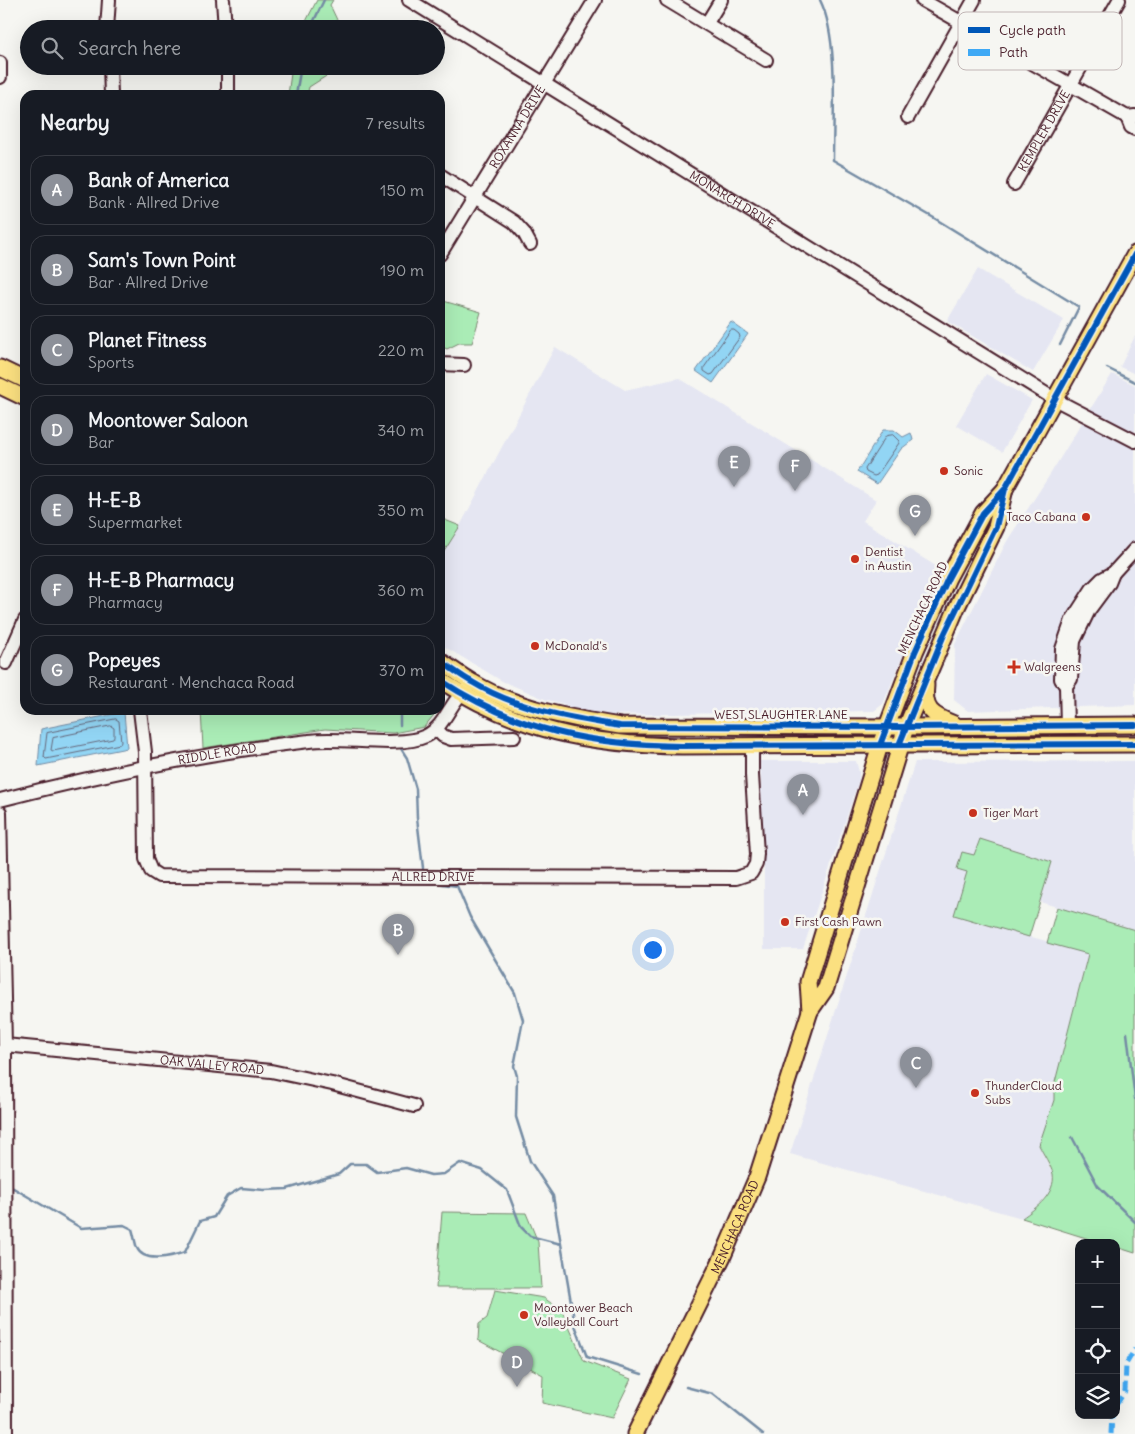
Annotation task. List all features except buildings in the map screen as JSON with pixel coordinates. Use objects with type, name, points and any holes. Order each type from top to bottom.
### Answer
[{"type":"main road","name":"MENCHACA ROAD","points":[[810,1011],[808,982],[880,745],[915,652],[948,578],[983,513],[1005,489],[1056,400],[1135,254]]},
{"type":"main road","points":[[0,368],[20,378]]},
{"type":"main road","points":[[0,386],[20,396]]},
{"type":"main road","name":"MENCHACA ROAD","points":[[635,1434],[723,1256],[757,1177],[810,1011],[826,988],[899,745],[957,607],[996,527],[1005,489]]},
{"type":"main road","name":"WEST SLAUGHTER LANE","points":[[445,664],[473,683],[517,702],[573,719],[620,726],[906,727],[1135,725]]},
{"type":"main road","points":[[927,678],[924,700],[932,712],[940,718],[960,726]]},
{"type":"main road","points":[[445,683],[460,693],[516,720],[563,735],[620,744],[648,746],[1135,744]]},
{"type":"main road","points":[[648,746],[663,740],[675,727]]},
{"type":"street","points":[[107,20],[109,0]]},
{"type":"street","points":[[223,0],[224,20]]},
{"type":"street","name":"ROXANNA DRIVE","points":[[445,246],[595,0]]},
{"type":"street","points":[[667,0],[766,60]]},
{"type":"street","points":[[707,23],[721,0]]},
{"type":"street","points":[[922,0],[958,20]]},
{"type":"street","points":[[967,12],[974,0]]},
{"type":"street","name":"KEMPLER DRIVE","points":[[1112,12],[1119,0]]},
{"type":"street","name":"MONARCH DRIVE","points":[[415,1],[445,20]]},
{"type":"street","name":"MONARCH DRIVE","points":[[445,20],[544,84],[1056,400],[1135,441]]},
{"type":"street","points":[[908,117],[958,27]]},
{"type":"street","points":[[0,63],[0,77]]},
{"type":"street","points":[[1047,70],[1131,116],[1131,127],[1135,129]]},
{"type":"street","name":"KEMPLER DRIVE","points":[[1014,184],[1080,70]]},
{"type":"street","points":[[110,75],[111,90]]},
{"type":"street","points":[[228,75],[228,90]]},
{"type":"street","points":[[445,178],[514,222],[524,232],[530,244]]},
{"type":"street","points":[[445,364],[464,365]]},
{"type":"street","points":[[1067,726],[1066,686],[1071,680],[1074,641],[1089,610],[1109,583],[1113,573],[1133,552],[1135,542]]},
{"type":"street","points":[[6,663],[20,631]]},
{"type":"street","points":[[473,683],[460,693],[436,729],[443,736],[451,739],[514,737]]},
{"type":"street","name":"ALLRED DRIVE","points":[[140,715],[144,768],[146,859],[151,871],[159,876],[736,878],[751,873],[756,864],[752,746]]},
{"type":"street","name":"RIDDLE ROAD","points":[[0,800],[44,788],[238,750],[312,740],[410,741],[426,736],[436,729]]},
{"type":"street","points":[[0,812],[5,1045],[2,1082],[2,1264],[3,1405],[6,1434]]},
{"type":"street","name":"OAK VALLEY ROAD","points":[[5,1045],[271,1071],[332,1084],[414,1106]]},
{"type":"shaded area","points":[[978,269],[1064,320],[1033,372],[947,321]]},
{"type":"shaded area","points":[[1135,336],[1135,374],[1120,367]]},
{"type":"shaded area","points":[[555,347],[625,390],[679,378],[876,500],[863,521],[939,568],[883,704],[874,711],[607,715],[579,711],[561,703],[547,700],[502,681],[445,647],[445,550],[460,526]]},
{"type":"shaded area","points":[[986,374],[1032,400],[1002,452],[956,425]]},
{"type":"shaded area","points":[[1112,374],[1135,385],[1135,705],[968,711],[954,700],[955,644],[1007,541]]},
{"type":"shaded area","points":[[760,761],[856,761],[859,772],[859,780],[803,949],[764,949],[764,865]]},
{"type":"shaded area","points":[[1135,761],[1135,930],[1040,902],[1052,862],[980,840],[974,855],[957,868],[967,872],[955,915],[1088,953],[1054,1086],[1054,1100],[1039,1145],[1053,1174],[1052,1189],[1038,1206],[1022,1218],[790,1154],[915,762]]},
{"type":"green space","points":[[317,0],[333,0],[330,5],[337,20],[307,20]]},
{"type":"green space","points":[[291,75],[328,75],[309,87],[308,90],[289,90]]},
{"type":"green space","points":[[445,301],[481,312],[472,343],[459,343],[445,348]]},
{"type":"green space","points":[[445,520],[460,526],[445,550]]},
{"type":"green space","points":[[201,715],[434,715],[424,727],[393,733],[325,729],[203,748]]},
{"type":"green space","points":[[980,839],[1052,862],[1029,937],[954,915],[967,872],[957,869],[962,852],[974,855]]},
{"type":"green space","points":[[1057,907],[1135,930],[1135,1253],[1120,1248],[1120,1239],[1089,1239],[1022,1218],[1044,1200],[1053,1181],[1053,1174],[1049,1163],[1039,1145],[1054,1100],[1054,1086],[1088,954],[1047,943]]},
{"type":"green space","points":[[442,1212],[526,1213],[538,1242],[541,1288],[436,1288]]},
{"type":"green space","points":[[495,1290],[544,1298],[562,1311],[584,1361],[631,1379],[612,1418],[542,1403],[543,1375],[478,1340],[479,1324],[487,1318]]},
{"type":"water","points":[[731,322],[748,334],[713,383],[696,371]]},
{"type":"water","points":[[883,430],[894,430],[903,437],[911,433],[913,440],[901,449],[877,484],[857,472]]},
{"type":"water","points":[[109,715],[124,715],[127,748],[38,766],[41,729]]},
{"type":"waterway","points":[[314,20],[324,0]]},
{"type":"waterway","points":[[820,0],[830,35],[834,78],[833,160],[934,218],[1079,307],[1060,345]]},
{"type":"waterway","points":[[297,90],[299,75]]},
{"type":"waterway","points":[[1107,368],[1135,382]]},
{"type":"waterway","points":[[400,715],[400,725]]},
{"type":"waterway","points":[[400,747],[407,758],[416,789],[417,818],[423,868]]},
{"type":"waterway","points":[[435,883],[457,886],[470,917],[515,993],[523,1020],[514,1066],[517,1076],[516,1117],[530,1161],[553,1196],[561,1244]]},
{"type":"waterway","points":[[1127,1033],[1135,1099]]},
{"type":"waterway","points":[[1072,1137],[1098,1186],[1135,1222]]},
{"type":"waterway","points":[[10,1186],[81,1228],[124,1225],[132,1229],[137,1248],[141,1253],[146,1256],[159,1258],[185,1252],[200,1221],[214,1217],[227,1196],[241,1188],[287,1189],[339,1174],[350,1164],[366,1164],[377,1172],[406,1168],[431,1175],[444,1174],[460,1163],[482,1170],[507,1190],[521,1227],[530,1236],[561,1244],[575,1325],[587,1357],[642,1374]]},
{"type":"waterway","points":[[686,1387],[713,1394],[763,1434]]},
{"type":"marked path","points":[[1120,1399],[1125,1391],[1126,1364],[1135,1349]]},
{"type":"marked path","points":[[1111,1434],[1112,1419]]},
{"type":"cycle path","points":[[899,745],[943,637],[996,527],[1005,489],[1135,254]]},
{"type":"cycle path","points":[[880,745],[915,652],[948,578],[983,513],[1005,489]]},
{"type":"cycle path","points":[[445,664],[489,691],[525,706],[563,716],[620,726],[906,727],[1135,725]]},
{"type":"cycle path","points":[[445,683],[498,712],[556,732],[586,738],[648,745],[1135,744]]},
{"type":"place","name":"Sonic","points":[[944,471]]},
{"type":"place","name":"H-E-B","points":[[734,487]]},
{"type":"place","name":"H-E-B Pharmacy","points":[[795,491]]},
{"type":"place","name":"Taco Cabana","points":[[1086,517]]},
{"type":"place","name":"Popeyes","points":[[915,536]]},
{"type":"place","name":"Dentist in Austin","points":[[855,559]]},
{"type":"place","name":"McDonald's","points":[[535,646]]},
{"type":"place","name":"Walgreens","points":[[1014,667]]},
{"type":"place","name":"Tiger Mart","points":[[973,813]]},
{"type":"place","name":"Bank of America","points":[[803,815]]},
{"type":"place","name":"First Cash Pawn","points":[[785,922]]},
{"type":"place","name":"Sam's Town Point","points":[[398,955]]},
{"type":"place","name":"Planet Fitness","points":[[916,1088]]},
{"type":"place","name":"ThunderCloud Subs","points":[[975,1093]]},
{"type":"place","name":"Moontower Beach Volleyball Court","points":[[524,1315]]},
{"type":"place","name":"Moontower Saloon","points":[[517,1387]]}]
